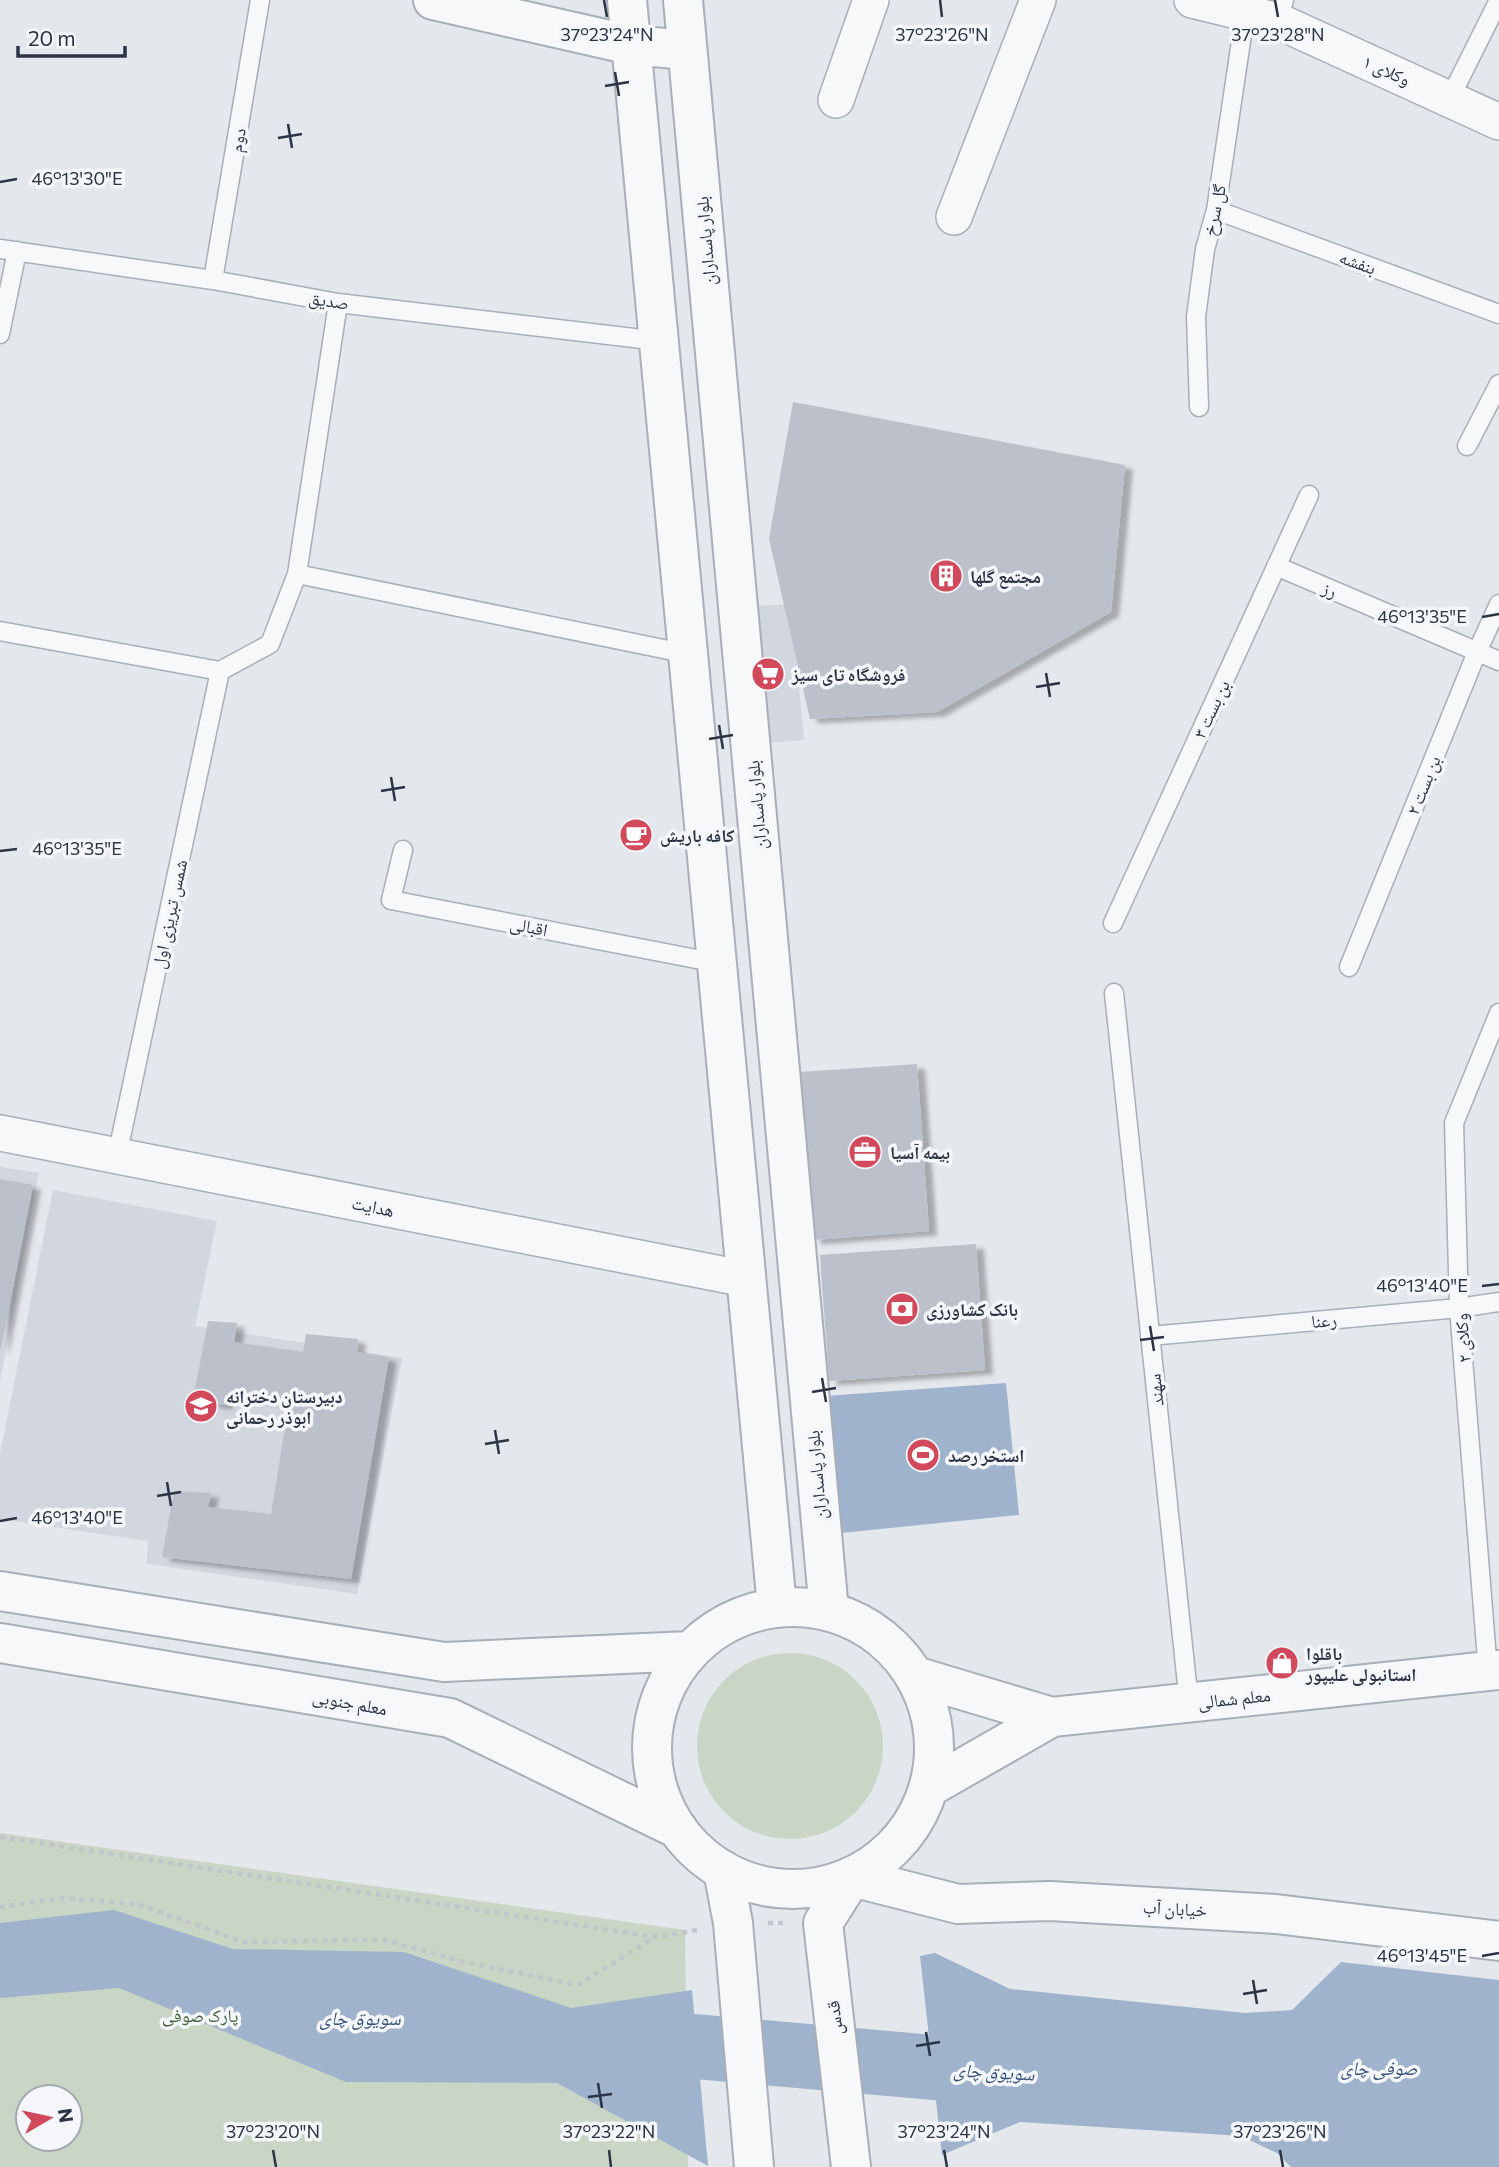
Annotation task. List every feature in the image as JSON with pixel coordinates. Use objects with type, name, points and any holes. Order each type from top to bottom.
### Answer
[{"type":"street","points":[[433,0],[631,45],[687,50]]},
{"type":"street","points":[[627,0],[777,1607]]},
{"type":"street","name":"بلوار پاسداران","points":[[683,0],[829,1611]]},
{"type":"street","points":[[836,100],[871,0]]},
{"type":"street","points":[[954,217],[1038,0]]},
{"type":"street","name":"وکلای ۱","points":[[1192,0],[1269,12],[1499,121]]},
{"type":"street","name":"هدایت","points":[[0,1133],[746,1279]]},
{"type":"street","points":[[0,1591],[444,1662],[690,1651]]},
{"type":"street","points":[[803,1606],[829,1611],[862,1625],[882,1639],[892,1647],[915,1676],[929,1711],[934,1750],[928,1788],[914,1821],[891,1850],[852,1877],[810,1888],[766,1887],[723,1870],[698,1852],[678,1829],[663,1802],[654,1772],[652,1741],[658,1708],[671,1678],[690,1651],[715,1630],[745,1615],[777,1607],[803,1606]]},
{"type":"street","name":"معلم جنوبی","points":[[0,1643],[450,1718],[678,1829]]},
{"type":"street","name":"معلم شمالی","points":[[1052,1717],[1494,1671]]},
{"type":"street","points":[[915,1676],[1052,1717]]},
{"type":"street","points":[[928,1788],[1052,1717]]},
{"type":"street","points":[[723,1870],[733,1923],[754,2167]]},
{"type":"street","points":[[823,1923],[852,1877]]},
{"type":"street","name":"خیابان آب","points":[[852,1877],[958,1904],[1050,1900],[1276,1914],[1499,1941]]},
{"type":"street","name":"قدس","points":[[823,1923],[851,2167]]},
{"type":"lane","name":"دوم","points":[[213,280],[260,0]]},
{"type":"lane","points":[[1450,98],[1499,0]]},
{"type":"lane","name":"گل سرخ","points":[[1199,407],[1196,317],[1205,249],[1269,12]]},
{"type":"lane","name":"بنفشه","points":[[1216,210],[1499,314]]},
{"type":"lane","name":"صدیق","points":[[8,250],[213,280],[338,303],[659,341]]},
{"type":"lane","points":[[0,334],[8,250]]},
{"type":"lane","points":[[0,631],[220,671],[270,644],[297,574],[338,303]]},
{"type":"lane","points":[[1467,446],[1499,384]]},
{"type":"lane","name":"بن بست ۳","points":[[1113,923],[1309,495]]},
{"type":"lane","name":"رز","points":[[1276,566],[1499,662]]},
{"type":"lane","points":[[297,574],[688,654]]},
{"type":"lane","name":"بن بست ۲","points":[[1349,967],[1499,604]]},
{"type":"lane","name":"شمس تبریزی اول","points":[[117,1156],[220,671]]},
{"type":"lane","name":"اقبالی","points":[[402,850],[391,900],[716,962]]},
{"type":"lane","name":"سهند","points":[[1114,993],[1188,1703]]},
{"type":"lane","name":"وکلای ۲","points":[[1494,1671],[1460,1308],[1454,1123],[1499,1013]]},
{"type":"lane","name":"رعنا","points":[[1150,1336],[1460,1308],[1499,1302]]},
{"type":"path","points":[[0,1836],[656,1937],[733,1923],[823,1923]]},
{"type":"path","points":[[0,1907],[63,1898],[138,1904],[243,1941],[383,1940],[465,1962],[578,1985],[656,1937]]},
{"type":"shaded area","name":"فروشگاه تای سیز","points":[[791,604],[804,740],[751,744],[739,607]]},
{"type":"shaded area","points":[[0,1167],[39,1173],[0,1382]]},
{"type":"shaded area","name":"دبیرستان دخترانه ابوذر رحمانی","points":[[53,1190],[217,1221],[195,1326],[402,1358],[357,1594],[147,1564],[148,1541],[0,1519],[0,1454]]},
{"type":"green space","points":[[790,1653],[826,1660],[856,1680],[876,1710],[883,1746],[876,1782],[856,1812],[826,1832],[790,1839],[754,1832],[724,1812],[704,1782],[697,1746],[704,1710],[724,1680],[754,1660]]},
{"type":"green space","name":"پارک صوفی","points":[[0,1833],[685,1930],[688,2167],[0,2167]]},
{"type":"water","name":"استخر رصد","points":[[1006,1383],[1019,1515],[841,1533],[825,1396]]},
{"type":"water","name":"سویوق چای","points":[[114,1910],[233,1949],[404,1952],[571,2008],[692,1990],[708,2166],[557,2083],[346,2082],[119,1988],[0,1998],[0,1923]]},
{"type":"water","name":"صوفی چای","points":[[935,1953],[1010,1989],[1245,2013],[1292,2010],[1341,1962],[1499,1980],[1499,2167],[1291,2167],[1277,2153],[1241,2136],[1020,2122],[942,2155],[920,1956]]},
{"type":"building","name":"مجتمع گلها","points":[[793,402],[1125,465],[1111,612],[937,712],[810,719],[769,539]]},
{"type":"building","name":"بیمه آسیا","points":[[917,1064],[929,1231],[813,1240],[800,1072]]},
{"type":"building","points":[[0,1179],[33,1185],[1,1349],[0,1349]]},
{"type":"building","name":"بانک کشاورزی","points":[[976,1244],[985,1370],[829,1381],[820,1255]]},
{"type":"building","points":[[208,1321],[237,1323],[234,1342],[303,1352],[306,1334],[358,1339],[357,1352],[389,1357],[351,1579],[162,1557],[174,1491],[211,1493],[208,1507],[271,1514],[289,1403],[227,1394],[225,1405],[193,1400]]},
{"type":"waterway","name":"سویوق چای","points":[[610,2037],[950,2069],[1021,2072]]},
{"type":"place","name":"مجتمع گلها","points":[[946,576]]},
{"type":"place","name":"فروشگاه تای سیز","points":[[768,674]]},
{"type":"place","name":"کافه باریش","points":[[636,835]]},
{"type":"place","name":"بیمه آسیا","points":[[865,1152]]},
{"type":"place","name":"بانک کشاورزی","points":[[902,1309]]},
{"type":"place","name":"دبیرستان دخترانه ابوذر رحمانی","points":[[201,1406]]},
{"type":"place","name":"استخر رصد","points":[[923,1455]]},
{"type":"place","name":"باقلوا استانبولی علیپور","points":[[1282,1663]]}]
